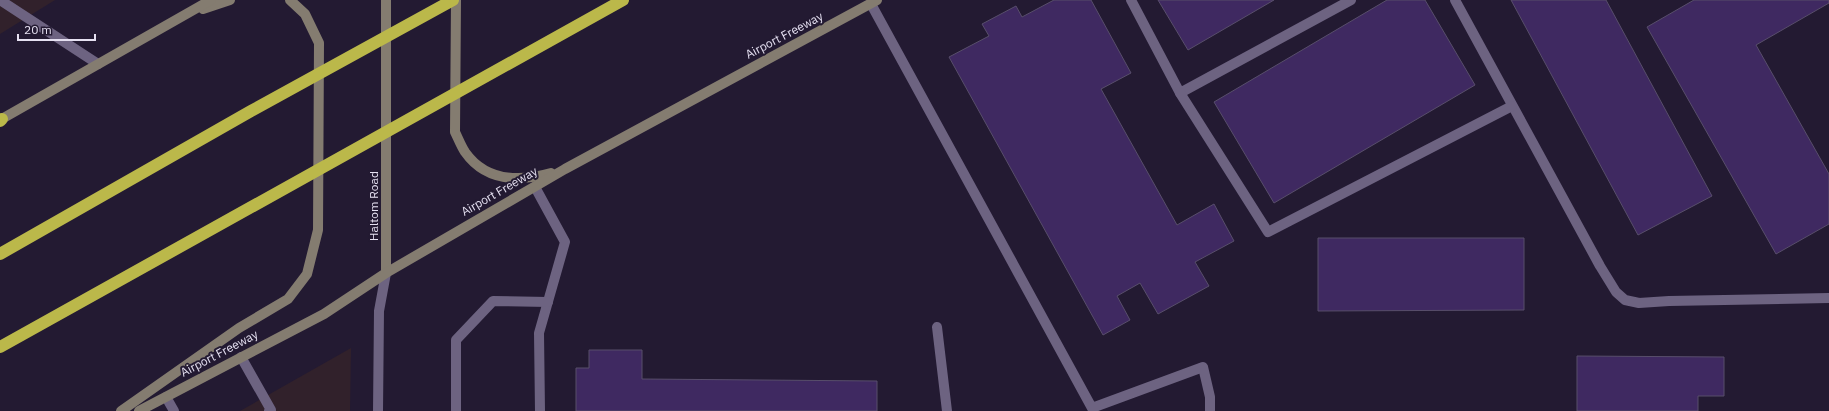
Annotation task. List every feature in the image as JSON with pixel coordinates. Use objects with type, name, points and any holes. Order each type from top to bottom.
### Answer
[{"type":"highway","points":[[0,254],[251,111],[453,0]]},
{"type":"highway","points":[[0,347],[220,226],[623,0]]},
{"type":"main road","points":[[0,120],[211,0]]},
{"type":"main road","points":[[187,14],[230,0]]},
{"type":"main road","points":[[121,411],[239,328],[288,299],[307,274],[318,230],[319,43],[305,14],[290,0]]},
{"type":"main road","name":"Haltom Road","points":[[386,0],[386,273]]},
{"type":"main road","points":[[456,0],[455,132],[465,151],[476,164],[494,175],[514,179],[531,179],[565,169]]},
{"type":"main road","name":"Airport Freeway","points":[[138,411],[324,314],[386,273],[565,169],[874,2]]},
{"type":"street","points":[[0,0],[98,64]]},
{"type":"street","points":[[1131,0],[1180,93],[1268,232],[1512,106]]},
{"type":"street","points":[[1180,93],[1350,0]]},
{"type":"street","points":[[1455,0],[1600,266],[1616,292],[1625,300],[1639,303],[1669,301],[1829,298]]},
{"type":"street","points":[[874,2],[1092,408],[1203,367],[1210,397],[1210,411]]},
{"type":"street","points":[[535,187],[565,242],[539,333],[540,411]]},
{"type":"street","name":"Haltom Road","points":[[378,411],[379,311],[386,273]]},
{"type":"street","points":[[456,411],[456,340],[493,301],[548,302]]},
{"type":"street","points":[[937,327],[947,411]]},
{"type":"street","points":[[241,357],[271,411]]},
{"type":"street","points":[[166,397],[174,411]]},
{"type":"shaded area","points":[[0,0],[55,0],[0,34]]},
{"type":"shaded area","points":[[351,348],[350,411],[240,411]]},
{"type":"building","points":[[1054,0],[1091,0],[1131,73],[1101,89],[1177,225],[1214,204],[1234,241],[1195,262],[1209,286],[1158,314],[1140,283],[1117,296],[1130,320],[1103,335],[949,57],[989,36],[982,24],[1016,6],[1022,17]]},
{"type":"building","points":[[1158,0],[1274,0],[1188,50]]},
{"type":"building","points":[[1387,0],[1425,0],[1475,85],[1274,203],[1214,102]]},
{"type":"building","points":[[1511,0],[1606,0],[1712,196],[1638,235]]},
{"type":"building","points":[[1694,0],[1829,0],[1829,3],[1756,45],[1829,174],[1829,224],[1776,254],[1647,27]]},
{"type":"building","points":[[1318,238],[1524,238],[1524,310],[1318,311]]},
{"type":"building","points":[[589,350],[642,350],[642,379],[877,381],[877,411],[576,411],[576,368],[589,368]]},
{"type":"building","points":[[1577,356],[1724,357],[1724,396],[1698,396],[1698,411],[1577,411]]}]
